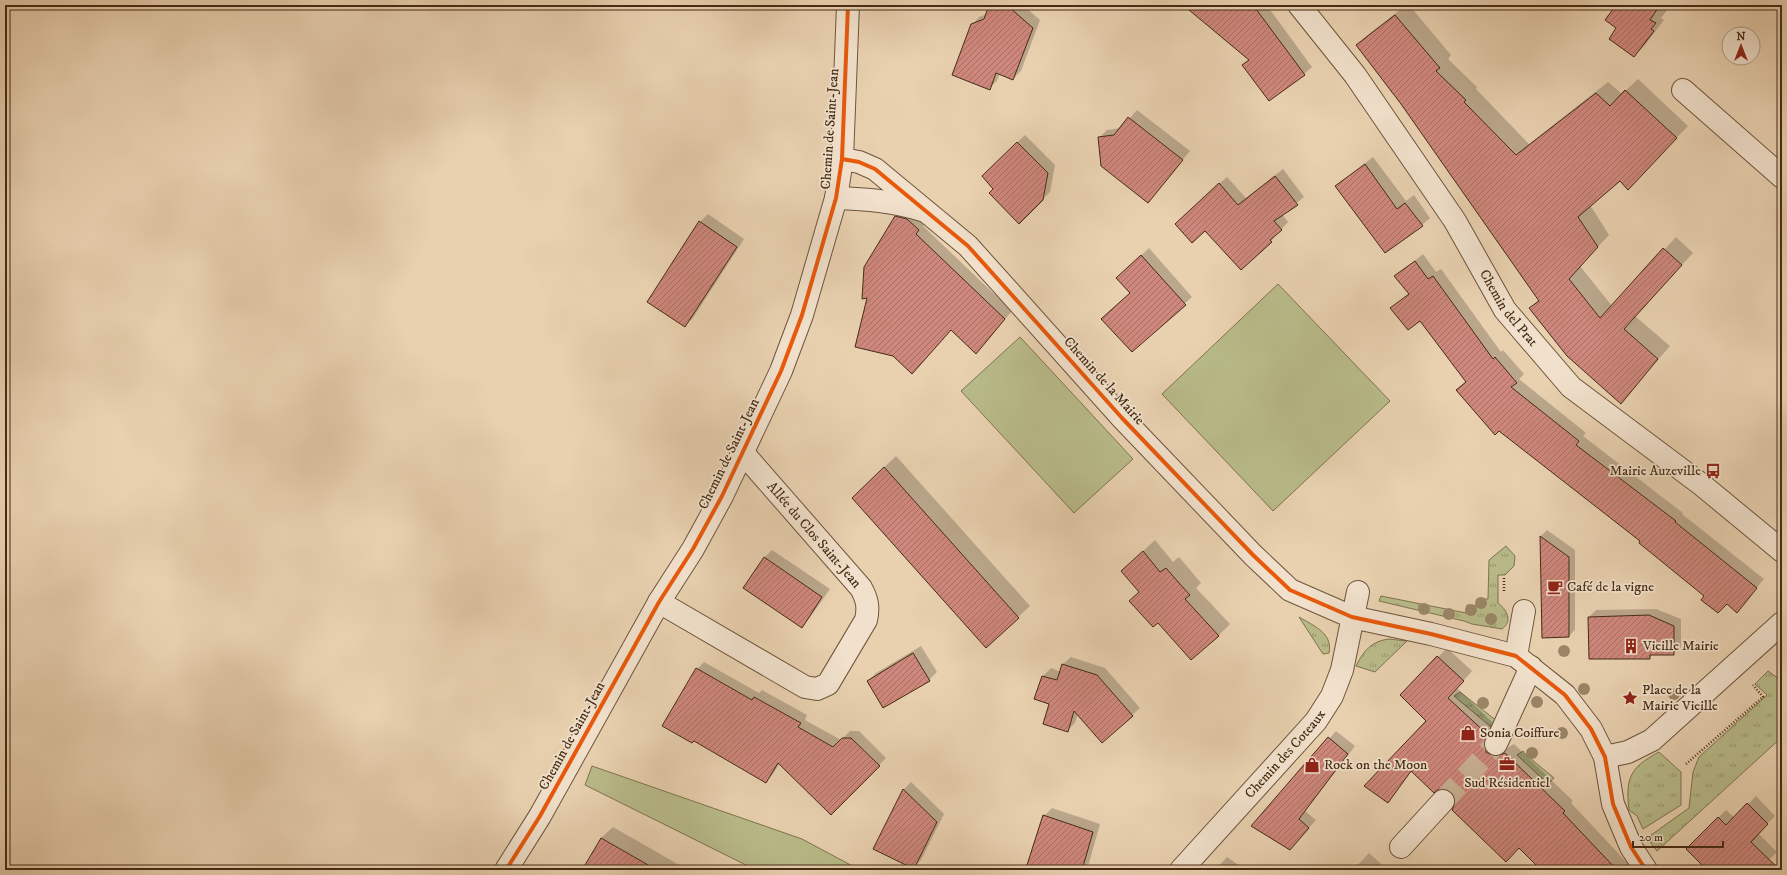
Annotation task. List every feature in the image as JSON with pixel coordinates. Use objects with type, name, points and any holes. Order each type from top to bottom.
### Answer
[{"type":"street","name":"Chemin de Saint-Jean","points":[[506,870],[540,816],[659,602],[693,549],[743,453],[781,372],[800,322],[836,198],[842,159],[848,5]]},
{"type":"street","name":"Chemin del Prat","points":[[1299,5],[1355,75],[1450,214],[1505,310],[1571,386],[1702,485],[1782,551]]},
{"type":"street","points":[[1683,90],[1782,177]]},
{"type":"street","name":"Chemin de la Mairie","points":[[842,159],[859,162],[875,169],[903,190],[925,211],[968,246],[1122,418],[1253,555],[1290,590],[1352,617]]},
{"type":"street","name":"Chemin de la Mairie","points":[[836,198],[868,199],[901,204],[925,211]]},
{"type":"street","name":"Allée du Clos Saint-Jean","points":[[659,602],[805,687],[818,689],[828,684],[866,620],[869,609],[867,599],[861,588],[743,453]]},
{"type":"street","name":"Chemin des Coteaux","points":[[1181,870],[1316,721],[1332,696],[1342,670],[1358,592]]},
{"type":"street","points":[[1496,744],[1524,662],[1524,611]]},
{"type":"street","points":[[1352,617],[1524,662],[1565,695],[1591,729],[1605,757],[1613,804],[1631,847],[1646,870]]},
{"type":"street","points":[[1605,757],[1628,752],[1652,740],[1736,666],[1782,622]]},
{"type":"street","points":[[1401,847],[1443,801]]},
{"type":"path","points":[[1686,764],[1763,697],[1736,666]]},
{"type":"green space","points":[[1278,284],[1390,401],[1273,511],[1162,394]]},
{"type":"green space","points":[[1020,337],[1133,459],[1074,513],[961,391]]},
{"type":"green space","points":[[1506,546],[1515,556],[1514,566],[1505,575],[1498,575],[1498,603],[1508,616],[1507,623],[1502,629],[1472,624],[1379,601],[1381,596],[1466,613],[1467,605],[1476,606],[1477,599],[1488,599],[1489,560]]},
{"type":"green space","points":[[1299,617],[1316,627],[1325,635],[1328,640],[1329,653],[1323,654]]},
{"type":"green space","points":[[1389,639],[1407,641],[1375,672],[1356,666],[1362,655],[1369,647],[1383,640]]},
{"type":"green space","points":[[1768,671],[1782,681],[1782,737],[1657,851],[1647,838],[1689,808],[1693,772],[1699,757],[1767,695],[1755,684]]},
{"type":"green space","points":[[1460,692],[1502,725],[1497,732],[1454,696]]},
{"type":"green space","points":[[1523,751],[1554,778],[1548,784],[1517,755]]},
{"type":"green space","points":[[1659,752],[1681,772],[1681,805],[1643,829],[1637,816],[1629,810],[1629,781],[1636,768]]},
{"type":"green space","points":[[592,766],[802,839],[860,870],[756,870],[585,785]]},
{"type":"building","points":[[989,5],[1009,7],[1033,28],[1013,80],[996,73],[990,90],[952,75],[971,24],[984,19]]},
{"type":"building","points":[[1183,5],[1253,5],[1305,75],[1269,101],[1242,65],[1249,60]]},
{"type":"building","points":[[1616,5],[1660,5],[1650,20],[1656,23],[1651,29],[1654,31],[1634,57],[1609,39],[1616,28],[1605,20]]},
{"type":"building","points":[[1395,15],[1440,68],[1436,71],[1466,100],[1464,102],[1516,155],[1596,93],[1610,106],[1625,90],[1677,138],[1628,190],[1620,181],[1578,217],[1598,247],[1569,279],[1600,318],[1663,248],[1682,265],[1624,329],[1658,359],[1621,404],[1567,356],[1529,308],[1539,301],[1401,104],[1356,45]]},
{"type":"building","points":[[1128,117],[1183,160],[1148,203],[1101,166],[1098,137],[1114,135]]},
{"type":"building","points":[[1017,142],[1048,173],[1043,200],[1019,224],[989,193],[993,189],[982,176]]},
{"type":"building","points":[[1365,164],[1397,209],[1405,203],[1423,226],[1385,253],[1335,186]]},
{"type":"building","points":[[1275,176],[1298,205],[1274,221],[1282,230],[1270,240],[1272,242],[1241,270],[1205,231],[1192,243],[1175,224],[1219,183],[1238,205]]},
{"type":"building","points":[[895,216],[907,219],[919,230],[916,234],[1005,319],[976,354],[951,330],[912,374],[893,356],[855,347],[867,298],[862,299],[864,267]]},
{"type":"building","points":[[699,221],[737,247],[685,327],[647,302]]},
{"type":"building","points":[[1141,255],[1186,305],[1132,352],[1101,319],[1130,293],[1116,278]]},
{"type":"building","points":[[1415,261],[1428,279],[1433,276],[1493,359],[1495,357],[1517,383],[1511,387],[1579,441],[1576,445],[1676,521],[1675,522],[1757,588],[1737,613],[1727,604],[1718,613],[1701,600],[1704,596],[1639,543],[1640,541],[1499,431],[1495,435],[1456,390],[1466,382],[1420,321],[1408,330],[1390,308],[1409,294],[1394,276]]},
{"type":"building","points":[[884,467],[1019,618],[986,648],[852,498]]},
{"type":"building","name":"Café de la vigne","points":[[1540,536],[1569,557],[1569,637],[1542,638]]},
{"type":"building","points":[[1143,551],[1160,572],[1166,568],[1190,595],[1185,599],[1219,636],[1191,660],[1158,623],[1153,627],[1129,601],[1139,592],[1121,571]]},
{"type":"building","points":[[764,557],[822,597],[802,628],[743,588]]},
{"type":"building","name":"Vieille Mairie","points":[[1649,615],[1674,626],[1674,655],[1650,655],[1650,659],[1589,659],[1588,617]]},
{"type":"building","points":[[913,653],[930,681],[883,708],[867,681]]},
{"type":"building","points":[[1437,656],[1464,681],[1448,698],[1487,734],[1484,745],[1486,752],[1497,756],[1505,753],[1565,811],[1563,813],[1617,870],[1541,870],[1519,848],[1506,862],[1452,810],[1455,803],[1455,797],[1452,792],[1445,789],[1439,789],[1434,793],[1411,771],[1388,803],[1364,786],[1426,721],[1400,695]]},
{"type":"building","points":[[1062,664],[1097,675],[1133,716],[1102,743],[1074,711],[1068,732],[1043,724],[1049,704],[1034,699],[1042,676],[1057,680]]},
{"type":"building","points":[[696,668],[752,700],[754,697],[801,723],[798,727],[833,747],[842,738],[851,738],[880,766],[831,815],[778,763],[766,783],[694,741],[692,743],[662,726]]},
{"type":"building","points":[[1328,737],[1348,754],[1299,819],[1309,828],[1290,850],[1251,826]]},
{"type":"building","points":[[903,789],[937,822],[914,869],[873,849]]},
{"type":"building","points":[[1747,803],[1768,824],[1751,842],[1780,870],[1707,870],[1686,849],[1718,817],[1726,825]]},
{"type":"building","points":[[1043,815],[1093,832],[1082,870],[1040,870],[1027,865]]},
{"type":"building","points":[[601,838],[657,870],[582,870]]},
{"type":"tunnel","points":[[1443,801],[1496,744]]},
{"type":"cycle path","points":[[506,870],[540,816],[659,602],[693,549],[722,496],[781,371],[802,315],[836,198],[842,159],[848,5]]},
{"type":"cycle path","points":[[842,159],[859,162],[875,169],[968,246],[1122,418],[1253,555],[1290,590],[1352,617],[1431,634],[1516,656],[1565,695],[1591,729],[1605,757],[1613,804],[1631,847],[1646,870]]},
{"type":"place","name":"Mairie Auzeville","points":[[1713,471]]},
{"type":"place","name":"Café de la vigne","points":[[1555,587]]},
{"type":"place","name":"Vieille Mairie","points":[[1631,646]]},
{"type":"place","name":"Place de la Mairie Vieille","points":[[1630,698]]},
{"type":"place","name":"Sonia Coiffure","points":[[1468,733]]},
{"type":"place","name":"Sud Résidentiel","points":[[1507,764]]},
{"type":"place","name":"Rock on the Moon","points":[[1312,765]]}]
